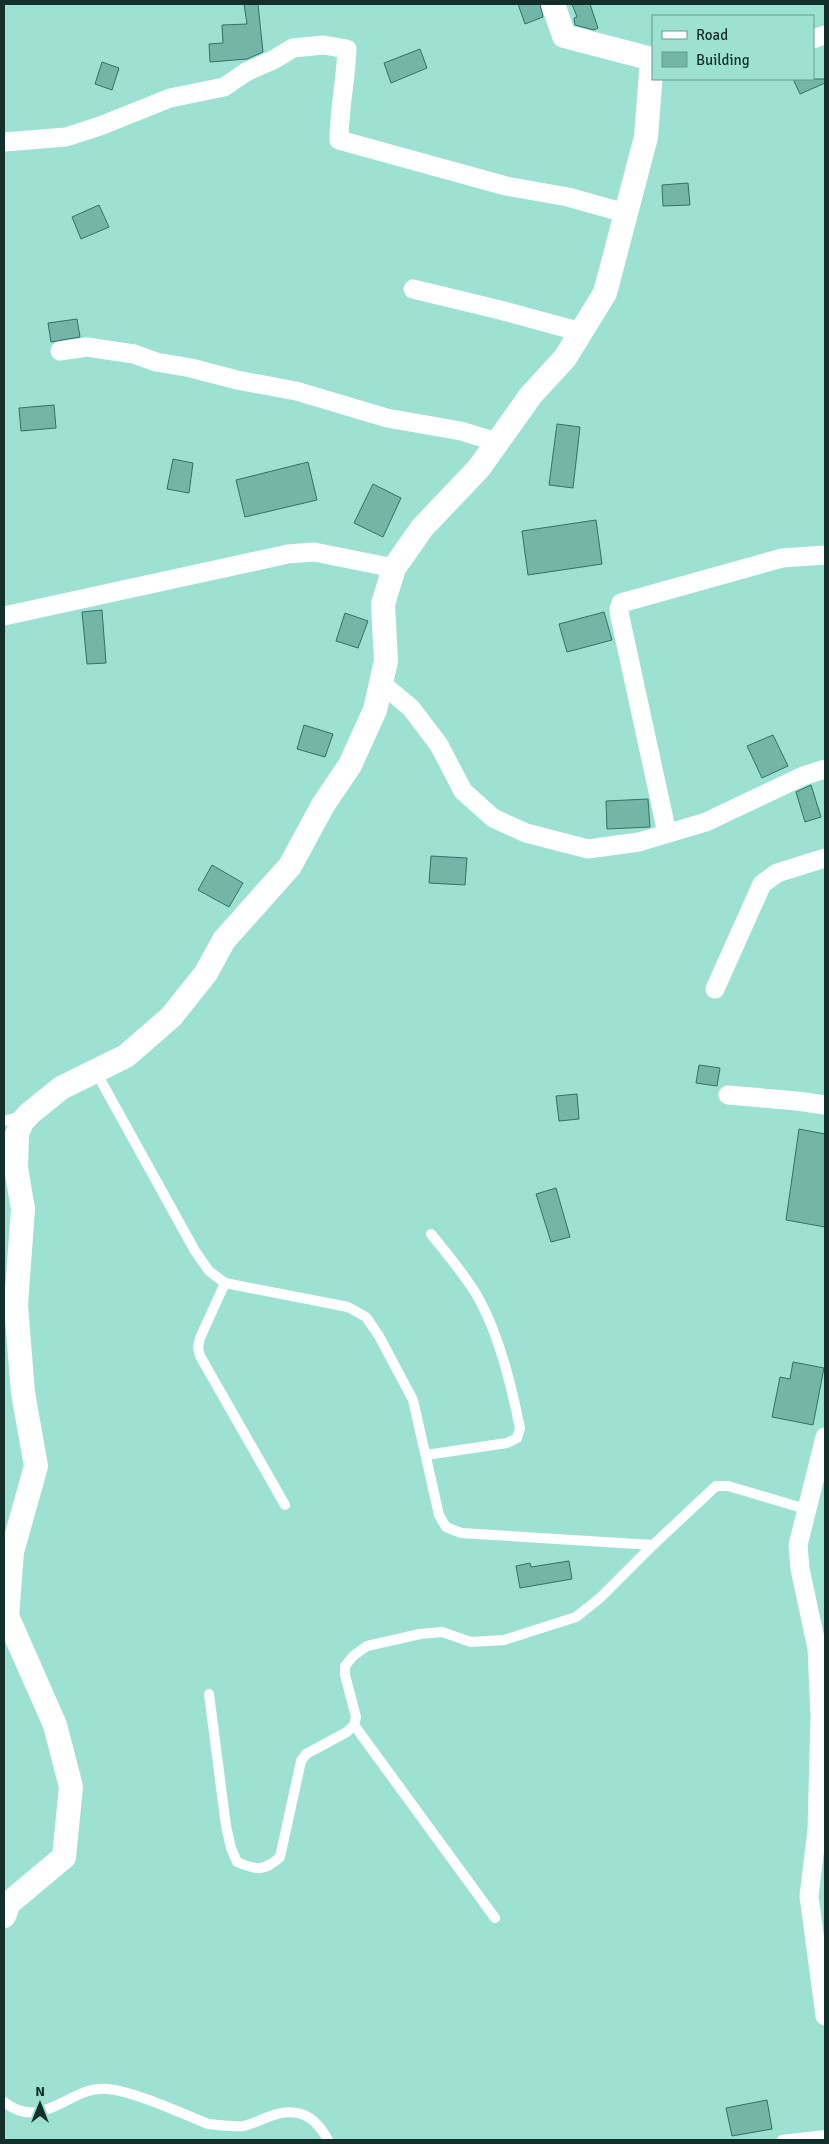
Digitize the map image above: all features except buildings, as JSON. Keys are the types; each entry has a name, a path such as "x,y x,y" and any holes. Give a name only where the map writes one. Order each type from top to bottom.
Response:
{"street":[{"path":"4,1916 9,1903 64,1857 71,1787 55,1725 7,1616 7,1574 36,1466 23,1393 16,1305 23,1209 10,1172 17,1134 22,1122 29,1114 62,1088 126,1056 172,1016 206,973 224,940 290,866 323,805 350,765 375,710 386,661 383,604 394,568 422,528 479,468 531,395 565,358 605,293 646,137 652,59 564,36 553,4"},
{"path":"4,142 66,137 100,126 170,98 224,87 246,72 273,60 293,48 323,45 347,49 346,74 340,110 339,140 506,186 568,197 625,213"},
{"path":"413,289 581,332"},
{"path":"60,350 87,347 134,354 156,362 296,391 387,418 461,431 497,442"},
{"path":"4,616 288,554 314,552 394,568"},
{"path":"667,833 620,617 619,609 621,603 782,558 825,555"},
{"path":"381,683 411,708 439,745 463,791 493,818 526,834 588,848 639,842 706,822 803,776 825,768"},
{"path":"716,989 762,884 777,873 825,858"},
{"path":"728,1095 797,1101 825,1106"},
{"path":"825,1437 798,1545 800,1569 817,1648 820,1716 817,1830 809,1896 822,1973 825,2016"}],"lane":[{"path":"96,1072 195,1251 209,1271 225,1283 348,1307 366,1317 379,1336 413,1400 439,1515 446,1527 461,1534 652,1545"},
{"path":"4,1121 29,1114"},
{"path":"426,1454 508,1443 517,1438 520,1428 496,1339 479,1299 458,1268 431,1234"},
{"path":"225,1283 200,1338 198,1347 200,1356 286,1505"},
{"path":"209,1694 226,1826 231,1848 237,1862 254,1869 270,1867 280,1858 301,1761 306,1754 347,1732 354,1725 356,1717 345,1675 345,1666 353,1656 367,1646 420,1634 442,1632 471,1642 504,1640 576,1617 600,1598 652,1545 716,1486 728,1486 806,1509"},
{"path":"354,1725 495,1918"},
{"path":"4,2102 12,2109 31,2113 57,2107 91,2090 107,2089 128,2094 208,2124 221,2126 244,2126 278,2113 294,2112 310,2117 322,2129 328,2140"},
{"path":"782,2140 825,2135"}]}
